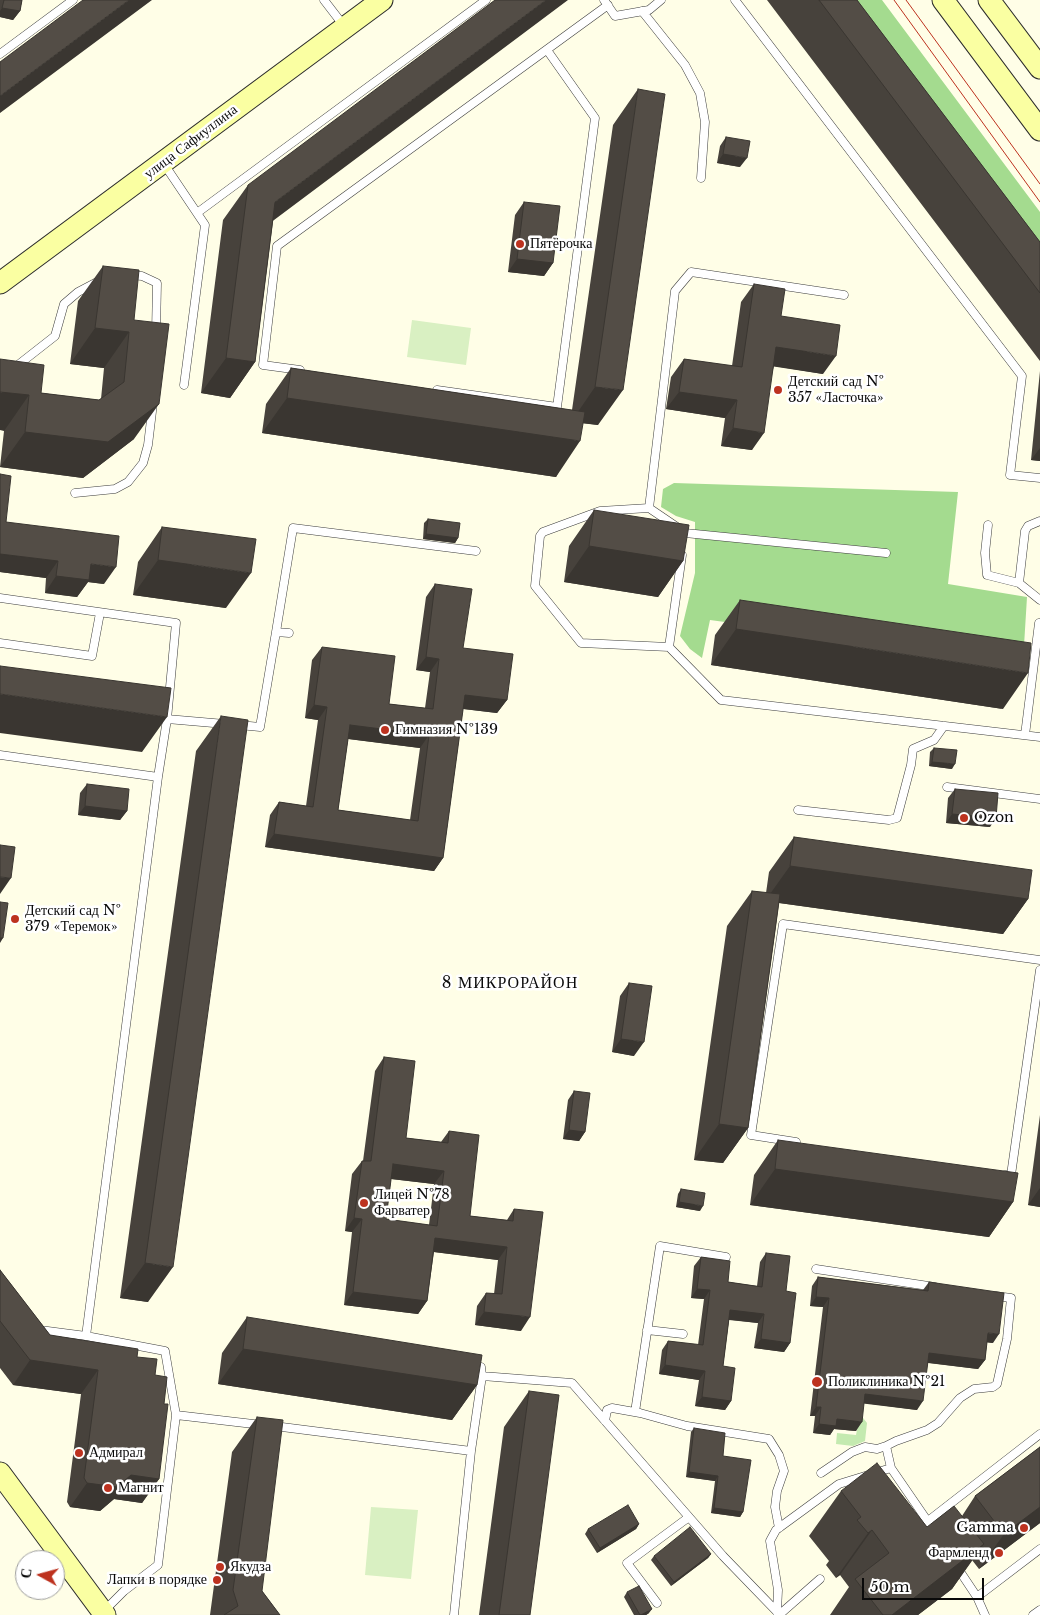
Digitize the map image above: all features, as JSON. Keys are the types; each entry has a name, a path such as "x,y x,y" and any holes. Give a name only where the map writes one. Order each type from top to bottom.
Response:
{"street":[{"name":"улица Сафиуллина","path":"0,283 382,0"},
{"path":"943,0 1040,130"},
{"path":"993,1 1040,68"},
{"path":"0,1473 104,1614"}],"lane":[{"path":"0,54 72,0"},
{"path":"324,0 345,27"},
{"path":"197,213 486,0"},
{"path":"311,372 263,364 277,246 547,50 606,2 616,16 649,10 661,0"},
{"path":"735,0 1022,376 1010,475 1040,478"},
{"path":"642,11 685,65 700,93 705,122 701,178"},
{"path":"426,388 557,407 595,118 547,50"},
{"path":"163,162 205,225 184,386"},
{"path":"649,508 675,291 691,272 844,295"},
{"path":"124,274 142,276 157,283 156,339"},
{"path":"0,375 18,365 55,336 64,304 78,292 108,277"},
{"path":"75,493 115,490 128,482 143,463 148,445 153,395"},
{"path":"886,554 685,533 649,508 600,511 543,532 540,536 535,586 581,643 669,647 721,700 1040,737"},
{"path":"1019,583 1025,531 1028,526 1040,521"},
{"path":"988,524 985,553 987,575 1019,583 1040,600"},
{"path":"167,719 260,727 293,528 476,550"},
{"path":"669,647 685,533"},
{"path":"0,598 176,623 167,719 86,1336"},
{"path":"0,643 92,656 100,613"},
{"path":"1024,735 1039,623"},
{"path":"276,632 289,633"},
{"path":"798,810 890,820 897,818 911,766 913,749 934,740 944,726"},
{"path":"0,755 158,777"},
{"path":"947,787 1040,799"},
{"path":"800,1143 751,1136 784,924 1040,960"},
{"path":"1001,1174 1011,1176 1040,970"},
{"path":"635,1412 660,1246 726,1257"},
{"path":"816,1269 942,1288"},
{"path":"821,1473 852,1452 865,1447 878,1449 927,1430 938,1423 960,1398 974,1390 992,1387 997,1384 1007,1339 1011,1298 991,1296"},
{"path":"35,1322 40,1330 86,1336 165,1351 176,1415 158,1565 124,1591 104,1614"},
{"path":"647,1330 683,1334"},
{"path":"454,1615 471,1451 482,1376 481,1367"},
{"path":"482,1376 572,1383 723,1556 779,1614"},
{"path":"606,1421 607,1410 612,1408 688,1426 769,1439 779,1455 784,1471 776,1491 775,1507 779,1528"},
{"path":"176,1415 471,1451"},
{"path":"280,1437 282,1427"},
{"path":"928,1521 1040,1434"},
{"path":"886,1446 891,1468 938,1536"},
{"path":"779,1614 778,1590 770,1541 779,1528 839,1484 891,1468"},
{"path":"657,1603 627,1564 689,1517"},
{"path":"977,1597 1040,1549"},
{"path":"952,1559 977,1597 985,1615"},
{"path":"779,1614 820,1579"},
{"path":"1033,1615 1040,1610"}],"green space":[{"path":"829,0 882,0 1040,212 1040,282"},
{"path":"412,320 471,328 466,365 407,357"},
{"path":"674,483 958,492 948,584 1027,597 1023,662 710,620 702,658 690,649 680,636 695,573 695,522 676,516 661,507 663,489"},
{"path":"860,1414 867,1423 865,1441 853,1446 836,1444 837,1433 856,1435"},
{"path":"371,1507 418,1510 411,1579 365,1575"}],"building":[{"path":"4,0 22,0 20,11 2,8"},
{"path":"83,0 129,0 0,96 0,62"},
{"path":"495,0 546,0 275,202 255,362 226,358 248,185"},
{"path":"819,0 857,0 1040,242 1040,293"},
{"path":"638,89 665,94 623,390 595,387"},
{"path":"726,137 750,141 747,158 723,154"},
{"path":"524,202 560,206 553,263 517,259"},
{"path":"103,266 139,270 134,320 169,324 159,404 108,442 25,432 29,395 0,392 0,359 44,365 41,393 99,400 124,382 129,332 95,328"},
{"path":"754,284 785,289 781,316 840,325 836,356 776,347 764,433 733,428 737,400 679,392 684,359 742,367"},
{"path":"291,368 585,412 580,441 287,398"},
{"path":"0,474 11,476 6,522 119,536 116,567 91,564 89,580 56,576 58,561 0,554"},
{"path":"594,510 689,525 683,561 589,546"},
{"path":"428,519 460,523 458,538 426,534"},
{"path":"162,527 256,539 251,573 158,560"},
{"name":"Гимназия №139","path":"435,584 472,589 463,648 513,654 507,700 465,695 443,858 274,834 279,802 313,807 327,707 314,705 322,647 395,656 389,704 433,709 439,659 426,657","holes":["350,725 429,735 418,821 338,810"]},
{"path":"740,600 1031,643 1028,673 736,629"},
{"path":"0,666 171,688 167,717 0,694"},
{"path":"221,716 248,720 173,1267 145,1263"},
{"path":"934,748 957,750 955,764 932,762"},
{"path":"87,784 129,789 127,811 85,806"},
{"path":"955,789 998,793 996,818 952,814"},
{"path":"794,837 1032,870 1028,899 790,866"},
{"path":"0,845 15,847 11,878 0,877"},
{"path":"752,891 780,894 748,1128 719,1124"},
{"path":"0,902 8,903 3,938 0,938"},
{"path":"629,983 652,986 644,1042 621,1039"},
{"name":"Лицей №78 Фарватер","path":"384,1057 415,1061 406,1138 448,1143 449,1131 479,1135 470,1216 513,1221 514,1209 543,1212 530,1317 484,1312 486,1293 502,1294 507,1247 435,1238 427,1301 353,1292 362,1219 354,1218 362,1161 371,1161","holes":["393,1164 444,1171 437,1226 386,1219"]},
{"path":"574,1091 590,1093 585,1132 569,1130"},
{"path":"778,1140 1018,1173 1013,1202 775,1169"},
{"path":"681,1189 705,1193 703,1206 679,1202"},
{"path":"766,1253 790,1256 786,1291 796,1293 790,1343 761,1339 764,1314 730,1310 723,1366 735,1368 731,1401 702,1397 705,1371 665,1365 668,1341 703,1345 710,1290 697,1289 701,1257 730,1261 728,1282 762,1287"},
{"path":"0,1270 50,1335 138,1349 137,1357 157,1359 155,1375 167,1377 164,1404 168,1404 159,1479 131,1475 117,1487 87,1483 84,1478 98,1370 30,1360 0,1321"},
{"path":"818,1277 928,1291 929,1282 1004,1293 999,1334 988,1333 985,1360 929,1353 923,1401 865,1394 862,1422 837,1419 836,1426 819,1424 821,1407 816,1407 829,1298 816,1297"},
{"path":"247,1317 482,1355 477,1385 243,1349"},
{"path":"529,1391 559,1395 530,1615 499,1615"},
{"path":"257,1417 283,1420 262,1591 280,1615 224,1615 238,1606 233,1590"},
{"path":"694,1428 725,1433 723,1456 751,1460 743,1512 714,1508 718,1476 689,1472"},
{"path":"1040,1447 1040,1507 1004,1534 975,1496"},
{"path":"877,1463 927,1527 954,1506 984,1544 892,1615 883,1615 855,1579 889,1553 872,1530 868,1533 857,1520 861,1517 841,1491"},
{"path":"628,1505 639,1524 600,1548 588,1529"},
{"path":"690,1527 711,1554 674,1582 654,1556"},
{"path":"639,1586 652,1609 641,1615 627,1592"}],"tram line":[{"path":"894,0 1040,202"},
{"path":"906,0 1040,184"}],"place":[{"name":"Пятёрочка","path":"520,244"},
{"name":"Детский сад № 357 «Ласточка»","path":"778,390"},
{"name":"Гимназия №139","path":"385,730"},
{"name":"Ozon","path":"964,818"},
{"name":"Детский сад № 379 «Теремок»","path":"15,919"},
{"name":"Лицей №78 Фарватер","path":"364,1203"},
{"name":"Поликлиника №21","path":"817,1382"},
{"name":"Адмирал","path":"79,1453"},
{"name":"Магнит","path":"108,1488"},
{"name":"Gamma","path":"1024,1528"},
{"name":"Фармленд","path":"999,1553"},
{"name":"Якудза","path":"220,1567"},
{"name":"Лапки в порядке","path":"217,1580"}],"district":[{"name":"8 МИКРОРАЙОН","path":"510,983"}]}
